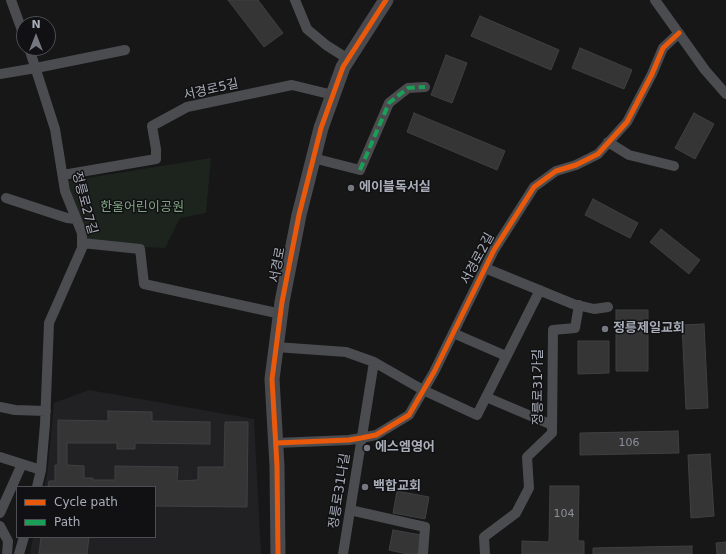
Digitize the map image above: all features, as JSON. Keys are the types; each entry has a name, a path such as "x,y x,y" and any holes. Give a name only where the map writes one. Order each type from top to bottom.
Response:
{"street":[{"path":"11,0 17,16"},
{"path":"295,0 307,29 326,45 348,59"},
{"name":"서경로","path":"278,554 276,443 272,379 281,314 299,215 321,128 342,66 386,0"},
{"path":"655,0 705,70 726,94"},
{"name":"서경로2길","path":"276,443 349,440 362,438 376,435 409,415 453,333 494,250 534,186 556,171 576,165 598,154 627,122 652,74 663,48 679,33"},
{"path":"0,74 125,50"},
{"name":"정릉로27길","path":"32,56 55,129 65,191 82,233 82,248 49,323 46,411 41,470 37,486"},
{"name":"서경로5길","path":"63,175 156,159 152,126 187,107 292,85 332,95"},
{"path":"313,158 360,170 389,103 408,88 425,87"},
{"path":"608,142 629,155 674,166"},
{"path":"6,198 67,218 76,219"},
{"path":"82,243 140,249 144,284 281,314"},
{"path":"485,268 578,306 594,309 608,307"},
{"path":"276,347 346,352 374,362 423,390 477,415 540,290"},
{"name":"정릉로31가길","path":"486,554 484,537 516,512 529,488 527,457 552,433 552,330 575,328 578,306"},
{"path":"453,333 506,356"},
{"name":"정릉로31나길","path":"343,554 374,362"},
{"path":"486,397 552,425"},
{"path":"0,407 15,410 46,411"},
{"path":"0,457 41,470"},
{"path":"0,513 22,464"},
{"path":"350,510 425,527 423,554"},
{"path":"0,526 8,541 7,554"},
{"path":"19,554 24,538"}],"shaded area":[{"path":"89,390 254,419 261,554 30,554 33,538 156,538 156,486 44,486 47,475 54,403"}],"green space":[{"name":"한울어린이공원","path":"211,158 206,213 180,218 165,248 145,247 86,239 85,230 70,190 69,181"}],"building":[{"path":"228,0 258,0 283,33 264,47"},
{"path":"480,16 559,50 551,70 471,36"},
{"path":"580,48 632,70 624,89 572,68"},
{"path":"446,55 467,63 452,103 431,95"},
{"path":"414,113 505,151 497,170 407,132"},
{"path":"694,113 714,124 695,159 675,148"},
{"path":"593,199 638,223 630,238 585,215"},
{"path":"661,229 700,260 689,274 650,242"},
{"path":"616,310 648,310 648,371 616,371"},
{"path":"704,324 708,408 686,409 682,325"},
{"path":"578,341 609,341 609,373 578,374"},
{"path":"108,411 152,412 152,421 210,422 210,444 135,443 135,449 117,449 117,443 67,443 67,465 84,466 84,478 93,478 93,480 115,480 115,466 178,467 177,481 198,480 198,467 224,467 225,422 248,422 247,507 156,506 156,486 48,486 49,481 55,481 55,465 58,465 58,420 108,421"},
{"path":"678,431 679,453 580,455 580,433"},
{"path":"710,454 714,516 691,518 688,455"},
{"path":"550,486 579,486 578,541 584,541 584,554 522,554 522,541 549,542"},
{"path":"397,491 429,497 425,519 393,513"},
{"path":"393,530 421,535 418,554 407,554 389,550"},
{"path":"41,538 89,538 87,554 39,554"},
{"path":"726,542 726,554 717,554 716,543"},
{"path":"692,546 692,554 593,554 593,548"}],"marked path":[{"path":"360,170 389,103 408,88 425,87"}],"cycle path":[{"path":"278,554 277,466 272,379 282,302 299,215 321,128 343,67 386,0"},
{"path":"276,443 349,440 376,435 409,415 434,372 494,250 534,187 556,171 576,165 598,154 627,122 652,74 663,48 679,33"}],"place":[{"name":"에이블독서실","path":"351,188"},
{"name":"정릉제일교회","path":"605,329"},
{"name":"에스엠영어","path":"367,448"},
{"name":"백합교회","path":"365,487"}]}
